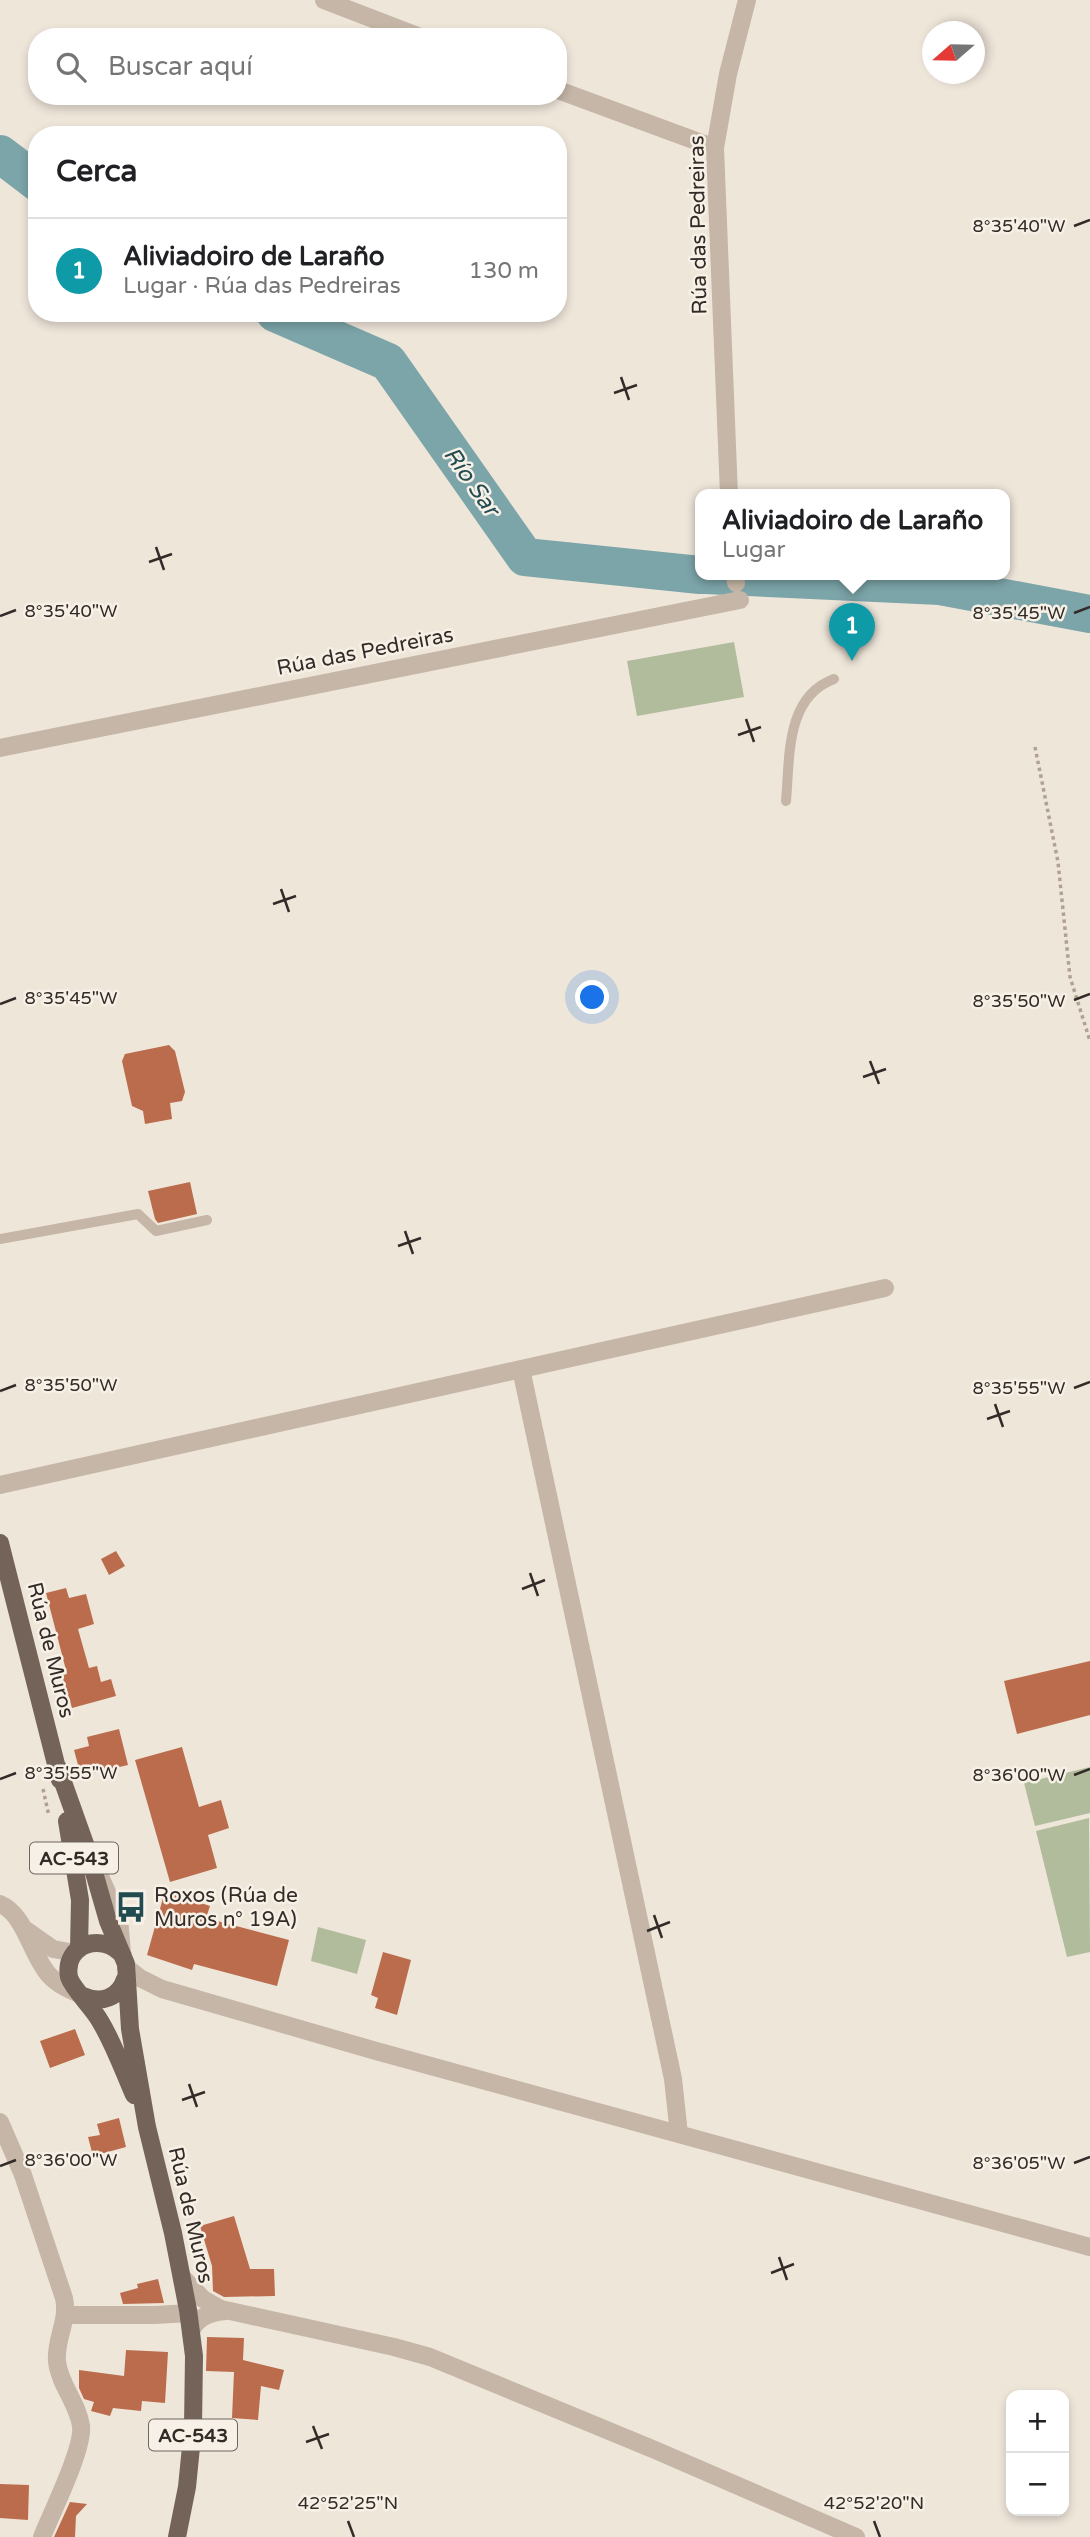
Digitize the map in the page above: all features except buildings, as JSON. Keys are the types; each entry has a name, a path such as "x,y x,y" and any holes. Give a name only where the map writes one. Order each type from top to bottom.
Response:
{"main road":[{"name":"Rúa de Muros","path":"0,1543 58,1768 123,1976 147,2127 183,2278 191,2331 195,2394 192,2452 177,2537"},
{"name":"Rúa de Muros","path":"58,1768 80,1893 77,1951"},
{"name":"Rúa de Muros","path":"123,1976 112,1946 103,1942 90,1943 77,1951 70,1962 69,1974 74,1988 83,1996 108,2034 147,2127"},
{"name":"Rúa de Muros","path":"83,1996 97,2000 123,1976"}],"street":[{"path":"324,0 397,28"},
{"name":"Rúa das Pedreiras","path":"729,489 715,148 728,74 747,0"},
{"path":"567,93 715,148"},
{"name":"Rúa das Pedreiras","path":"0,748 737,586"},
{"path":"0,1485 886,1288"},
{"path":"521,1369 673,2080 679,2134"},
{"name":"Rúa de Muros","path":"0,1905 10,1910 23,1927 53,1949 77,1951"},
{"name":"Rúa de Muros","path":"23,1927 29,1944 47,1973 61,1985 83,1996"},
{"path":"123,1976 140,1978 162,1989"},
{"path":"123,1976 376,2051 1090,2247"},
{"path":"0,2122 23,2175 62,2290 66,2315 56,2359 82,2428 80,2440 42,2537"},
{"path":"183,2278 203,2299 226,2311 430,2357 856,2537"},
{"path":"191,2331 203,2317 226,2311"},
{"name":"Rúa de Muros","path":"66,2315 189,2313"}],"lane":[{"path":"786,801 798,712 816,688 834,679"},
{"path":"0,1238 138,1214 156,1231 207,1220"}],"path":[{"path":"1035,747 1058,862 1070,977 1090,1041"},
{"path":"41,1783 49,1817"}],"green space":[{"path":"734,642 744,697 637,716 627,661"},
{"path":"1090,1767 1090,1813 1035,1826 1024,1783"},
{"path":"1089,1818 1090,1952 1067,1957 1036,1831"},
{"path":"318,1927 366,1940 357,1974 311,1961"}],"waterway":[{"name":"Río Sar","path":"0,154 28,175"},
{"name":"Río Sar","path":"296,322 388,362 525,557 695,574"},
{"name":"Río Sar","path":"812,580 940,586 1090,614"}],"place":[{"name":"Aliviadoiro de Laraño","path":"852,661"},
{"name":"Roxos (Rúa de Muros n° 19A)","path":"131,1907"}]}
